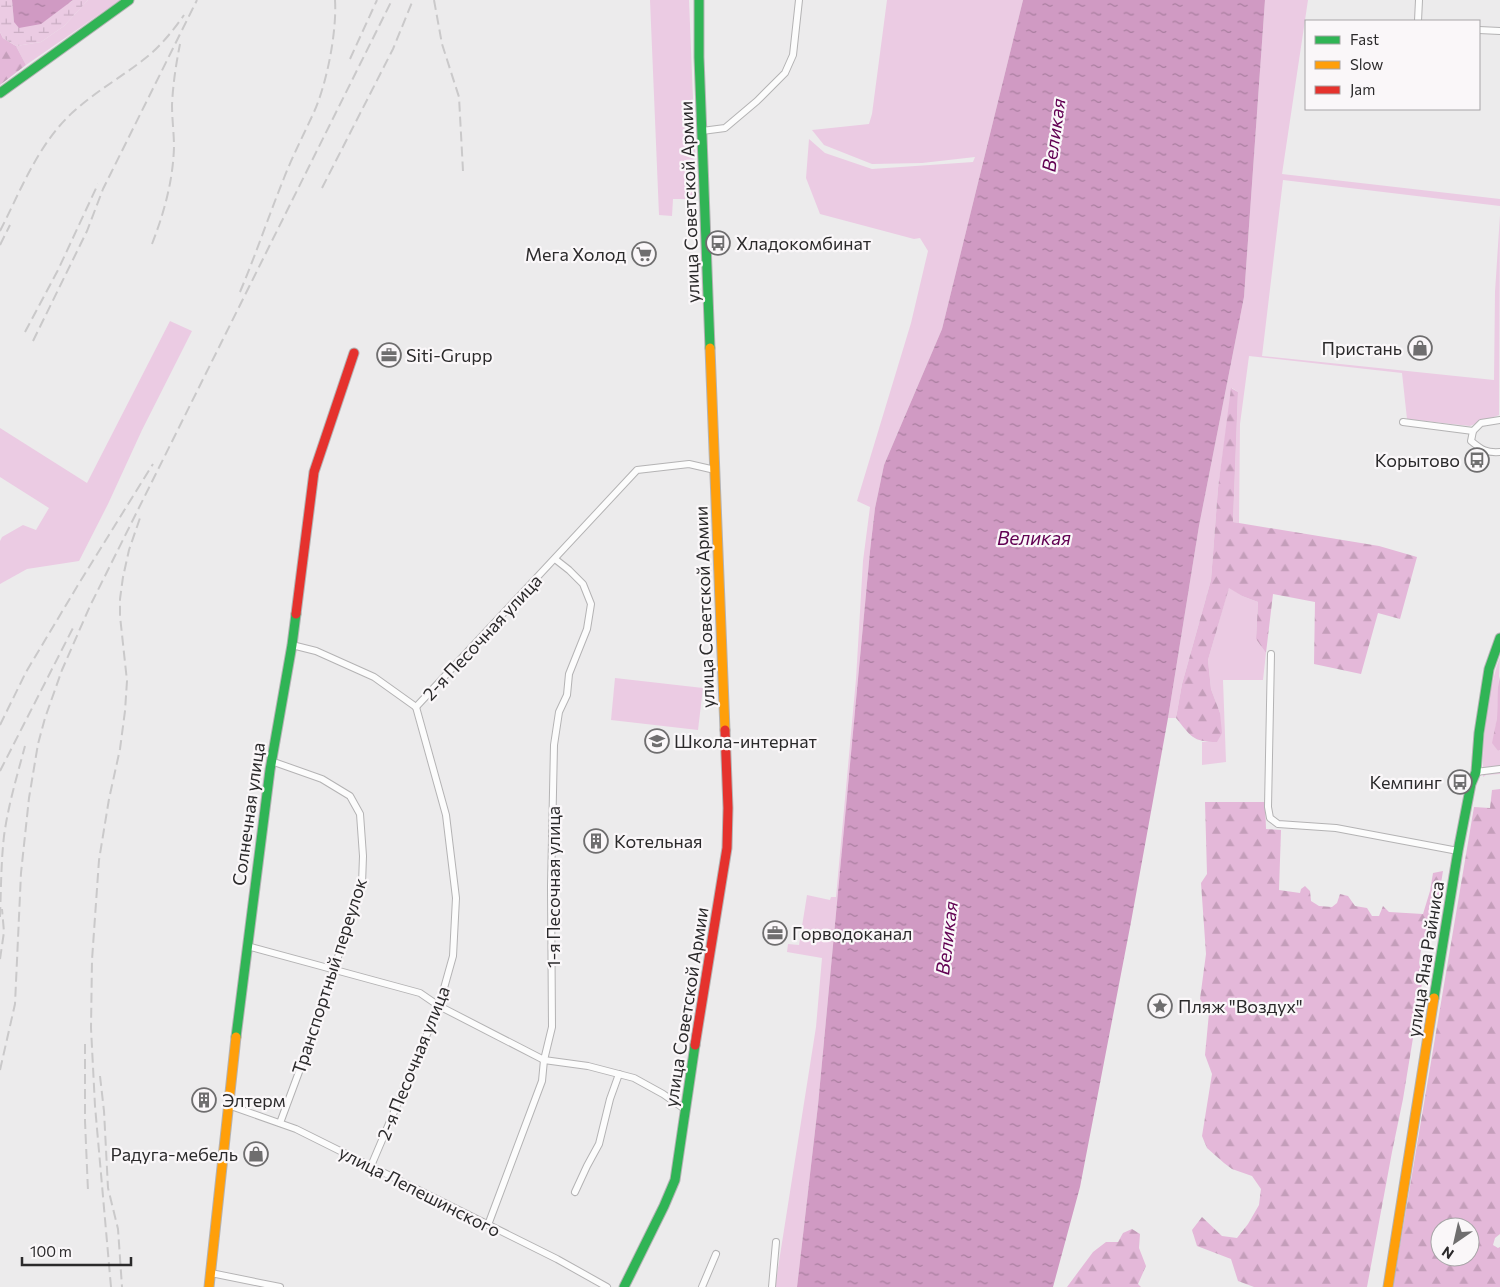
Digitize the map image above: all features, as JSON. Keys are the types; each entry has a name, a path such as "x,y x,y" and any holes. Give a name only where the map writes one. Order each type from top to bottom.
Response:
{"street":[{"path":"0,93 129,0"},
{"name":"улица Советской Армии","path":"624,1287 675,1180 727,848 728,808 702,131 699,0"},
{"path":"702,131 726,128 785,73 793,55 799,0"},
{"path":"1418,20 1419,0"},
{"path":"1480,30 1500,31"},
{"name":"Солнечная улица","path":"209,1287 247,946 271,761 292,645 314,472 354,353"},
{"path":"1403,422 1472,430 1481,423 1500,420"},
{"path":"1472,430 1472,441 1483,450 1491,453 1500,452"},
{"name":"2-я Песочная улица","path":"370,1166 439,1006 453,956 456,898 446,815 416,708 637,470 689,464 715,470"},
{"name":"1-я Песочная улица","path":"488,1225 542,1081 544,1060 552,1028 551,886 554,745 560,712 567,696 569,674 587,629 591,604 583,584 555,559"},
{"name":"улица Яна Райниса","path":"1388,1287 1458,851 1471,784 1476,772 1479,733 1489,669 1500,638"},
{"path":"292,645 316,651 374,677 416,708"},
{"path":"1271,654 1268,807 1270,818 1278,824 1336,828 1458,851"},
{"name":"Транспортный переулок","path":"271,761 322,778 350,796 360,814 363,856 362,884 306,1053 280,1123"},
{"path":"1476,772 1500,769"},
{"path":"247,946 420,993 439,1006 544,1060 588,1066 634,1078 663,1094 686,1110"},
{"path":"575,1192 599,1144 610,1099 619,1074"},
{"name":"улица Лепешинского","path":"228,1105 296,1129 563,1263 606,1287"},
{"path":"772,1287 776,1242"},
{"path":"702,1287 716,1254"},
{"path":"211,1273 280,1287"}],"green space":[{"path":"0,0 12,0 14,21 73,0 88,0 64,26 41,42 16,46 3,38 0,32"},
{"path":"88,0 120,0 26,65 16,46 41,42 64,26"},
{"path":"650,0 689,0 697,199 673,199 672,216 659,215"},
{"path":"887,0 1023,0 942,329 884,465 875,508 818,1105 797,1287 775,1287 816,1027 822,958 787,952 788,944 799,945 807,895 830,900 831,897 836,897 856,679 863,561 870,507 857,501 911,323 928,251 920,238 914,239 820,214 806,178 809,139 825,153 872,169 973,162 975,157 922,163 872,164 824,145 812,130 869,124 872,114"},
{"path":"1265,0 1308,0 1282,174 1500,199 1500,206 1283,180 1262,356 1494,380 1495,292 1500,215 1499,415 1470,426 1407,419 1402,373 1249,356 1240,424 1239,523 1233,522 1238,392 1232,388 1218,488 1211,580 1182,684 1176,718 1168,718 1199,526 1244,297"},
{"path":"0,32 3,38 16,46 26,65 0,85"},
{"path":"170,321 192,331 79,561 27,569 0,584 0,541 2,537 23,525 36,530 49,508 0,477 0,428 87,483"},
{"path":"1231,388 1238,392 1233,522 1379,546 1417,557 1400,619 1378,613 1361,674 1314,664 1315,602 1273,594 1266,653 1256,639 1258,602 1242,596 1229,588 1208,660 1211,689 1220,713 1222,733 1217,742 1209,742 1193,737 1176,718 1182,684 1211,580 1218,488"},
{"path":"1229,587 1242,596 1258,602 1256,639 1266,653 1263,680 1223,680 1226,762 1202,765 1202,742 1217,742 1220,713 1211,689 1208,660"},
{"path":"1500,657 1497,718 1493,743 1498,751 1500,750 1500,774 1483,777 1487,716 1492,684"},
{"path":"1500,676 1500,750 1498,751 1492,743 1497,718"},
{"path":"615,678 703,688 698,730 611,720"},
{"path":"1500,789 1500,1234 1495,1238 1493,1245 1498,1248 1500,1247 1500,1287 1393,1287 1474,807 1490,808 1492,790"},
{"path":"1205,802 1265,802 1266,829 1281,830 1279,890 1300,893 1301,889 1305,886 1310,891 1311,901 1319,906 1332,907 1337,903 1340,894 1348,896 1355,906 1367,908 1372,916 1379,916 1383,906 1389,912 1423,914 1433,873 1443,871 1434,927 1422,943 1419,963 1423,977 1403,1099 1367,1287 1254,1287 1238,1281 1231,1259 1197,1246 1192,1230 1202,1217 1222,1236 1237,1238 1259,1205 1261,1189 1252,1176 1232,1169 1207,1148 1202,1136 1212,1074 1205,1055 1209,1013 1200,999 1206,954 1201,883 1207,874"},
{"path":"1132,1229 1140,1234 1139,1248 1146,1266 1138,1284 1141,1287 1067,1287 1093,1252 1106,1242 1118,1242 1123,1233"}],"water":[{"path":"12,0 73,0 41,24 19,28 14,22"},
{"name":"Великая","path":"1023,0 1265,0 1244,297 1199,526 1168,718 1080,1187 1053,1287 797,1287 818,1105 875,508 884,465 942,329"}],"railway":[{"path":"33,341 87,231 103,189 197,0"},
{"path":"240,292 287,169 319,100 333,41 335,0"},
{"path":"350,59 377,0"},
{"path":"0,1070 15,1004 21,873 29,798 38,744 62,670 90,606 392,0"},
{"path":"322,188 393,49 413,0"},
{"path":"434,0 442,44 459,97 463,171"},
{"path":"0,231 31,168 50,138 61,125 90,98 149,55 165,39 184,15"},
{"path":"152,244 164,209 172,172 174,147 172,97 180,44"},
{"path":"25,332 58,270 98,184"},
{"path":"0,245 10,225"},
{"path":"0,725 26,672 153,464"},
{"path":"111,1287 95,1106 91,1028 92,960 99,860 109,799 120,749 125,711 127,681 120,599 129,550 140,518"},
{"path":"0,771 75,624"},
{"path":"0,917 4,836 10,802 25,746"},
{"path":"0,959 4,932 2,909"},
{"path":"85,1044 85,1121 88,1191"},
{"path":"100,1076 108,1188 118,1229 122,1287"}],"traffic: fast":[{"path":"0,93 129,0"},
{"path":"699,0 699,57 710,348"},
{"path":"236,1037 270,770 296,614"},
{"path":"1434,998 1458,851 1471,784 1476,772 1479,733 1489,669 1500,638"},
{"path":"624,1287 675,1180 695,1045"}],"traffic: slow":[{"path":"710,348 725,730"},
{"path":"1388,1287 1434,998"},
{"path":"209,1287 236,1037"}],"traffic: jam":[{"path":"296,614 314,472 354,353"},
{"path":"695,1045 727,848 728,808 725,730"}],"place":[{"name":"Хладокомбинат","path":"718,243"},
{"name":"Мега Холод","path":"644,254"},
{"name":"Пристань","path":"1420,348"},
{"name":"Siti-Grupp","path":"389,355"},
{"name":"Корытово","path":"1477,460"},
{"name":"Школа-интернат","path":"657,741"},
{"name":"Кемпинг","path":"1460,782"},
{"name":"Котельная","path":"596,841"},
{"name":"Горводоканал","path":"775,933"},
{"name":"Пляж \"Воздух\"","path":"1160,1006"},
{"name":"Элтерм","path":"204,1100"},
{"name":"Радуга-мебель","path":"256,1154"}]}
